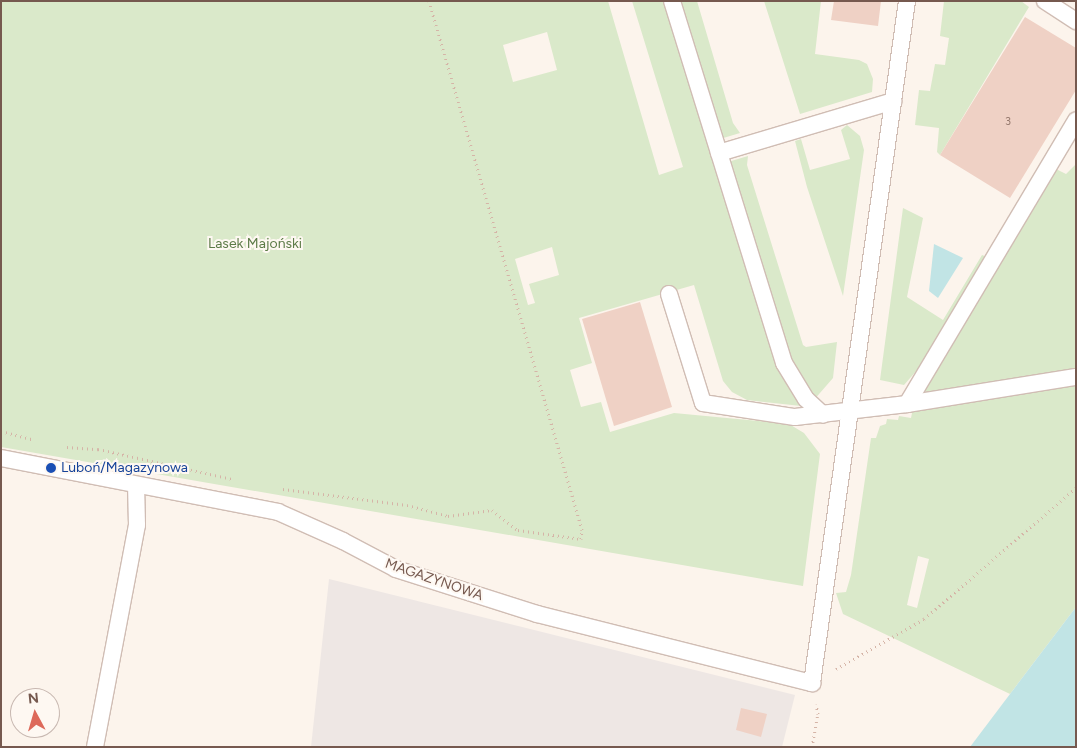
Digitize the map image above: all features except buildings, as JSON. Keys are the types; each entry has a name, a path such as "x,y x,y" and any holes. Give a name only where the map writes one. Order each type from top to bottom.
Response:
{"lane":[{"path":"672,1 784,363 806,399 823,415"},
{"path":"812,683 907,1"},
{"path":"1045,1 1076,21"},
{"path":"719,153 893,100"},
{"path":"907,404 1076,121"},
{"path":"669,294 703,403 795,417 907,404 1076,378"},
{"name":"MAGAZYNOWA","path":"1,458 278,512 343,541 396,569 536,614 812,683"},
{"path":"95,747 137,525 136,484"}],"path":[{"path":"276,488 407,505 448,516 492,510 518,530 581,539 582,530 428,1"},
{"path":"1,431 43,442"},
{"path":"61,447 98,449 236,480"},
{"path":"812,747 818,714 812,683 924,619 1076,488"}],"shaded area":[{"path":"329,579 795,695 782,747 311,747"}],"green space":[{"name":"Lasek Majoński","path":"1,1 608,1 659,175 683,167 632,1 665,1 784,374 801,406 747,400 732,392 723,381 694,285 579,318 592,363 570,370 581,407 601,402 610,432 674,413 789,424 804,433 820,454 803,586 1,447","holes":["547,32 557,70 513,82 503,45","552,247 559,275 529,284 535,303 528,305 515,259"]},
{"path":"678,1 697,1 733,123 740,133 720,139"},
{"path":"764,1 821,1 815,54 859,60 867,64 873,79 872,92 800,114"},
{"path":"944,1 1021,1 1029,7 940,155 937,152 939,128 915,125 919,90 930,91 935,64 945,65 949,38 940,36"},
{"path":"847,125 860,136 864,150 843,296 807,187 795,141 801,139 810,170 850,159 841,130"},
{"path":"748,156 747,165 803,345 806,347 837,342 833,378 813,401 788,356 728,162"},
{"path":"1076,164 1076,371 920,396 1056,169 1066,174"},
{"path":"903,208 923,218 907,297 943,320 982,255 987,257 918,369 904,385 880,380"},
{"path":"1076,383 1076,607 1010,694 843,614 836,593 846,592 851,575 871,438 876,438 880,426 886,424 887,419 898,420 899,416 911,418 913,408","holes":["918,556 929,559 917,608 907,605"]}],"water":[{"path":"934,244 963,258 938,298 929,291"},
{"path":"1076,607 1076,747 970,747 1010,694"}],"place":[{"name":"Luboń/Magazynowa","path":"51,468"}]}
